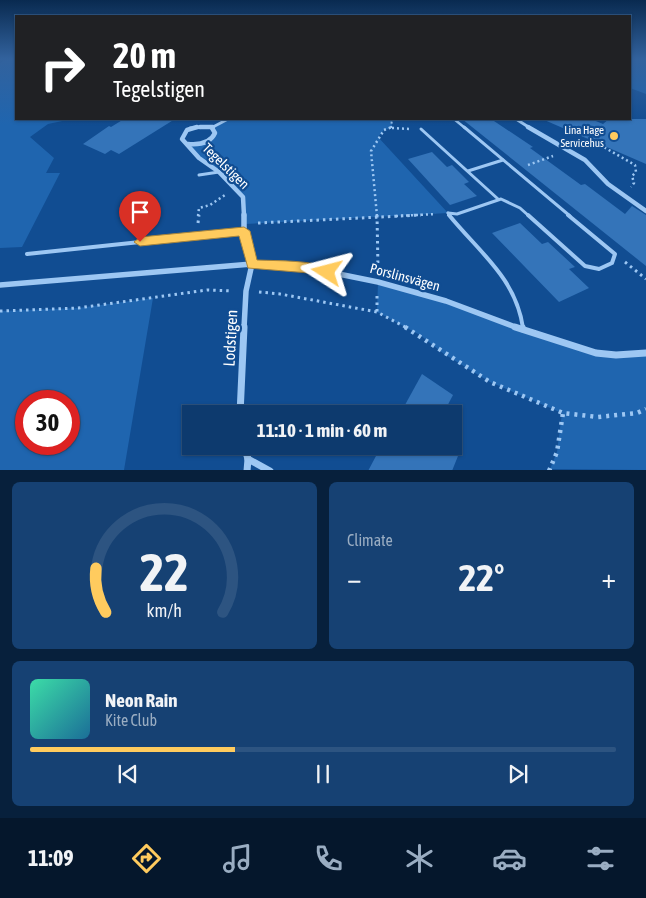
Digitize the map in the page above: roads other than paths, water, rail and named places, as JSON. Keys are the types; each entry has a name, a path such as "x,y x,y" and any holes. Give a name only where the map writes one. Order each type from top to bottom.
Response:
{"street":[{"name":"Tegelstigen","path":"226,120 212,128 200,126 186,130 182,139 199,158 219,172 244,197 244,231 252,264"},
{"path":"518,120 585,160 608,184 646,212"},
{"name":"Tegelstigen","path":"187,144 198,145 211,140 215,132 212,128"},
{"name":"Porslinsvägen","path":"0,285 252,264 309,268 378,282 446,301 523,330 596,353 616,355 646,353"},
{"name":"Lodstigen","path":"240,405 246,291 252,264"},
{"path":"247,455 247,470"},
{"path":"248,459 270,470"}],"lane":[{"path":"421,128 498,199 520,208 585,266 599,269 610,265 615,259 615,254 516,169 455,120"},
{"path":"468,171 503,160"},
{"path":"200,175 219,172"},
{"path":"498,199 457,214 448,213 508,281 523,317 523,330"},
{"path":"27,254 244,231"}],"place":[{"name":"Lina Hage Servicehus","path":"614,136"}]}
